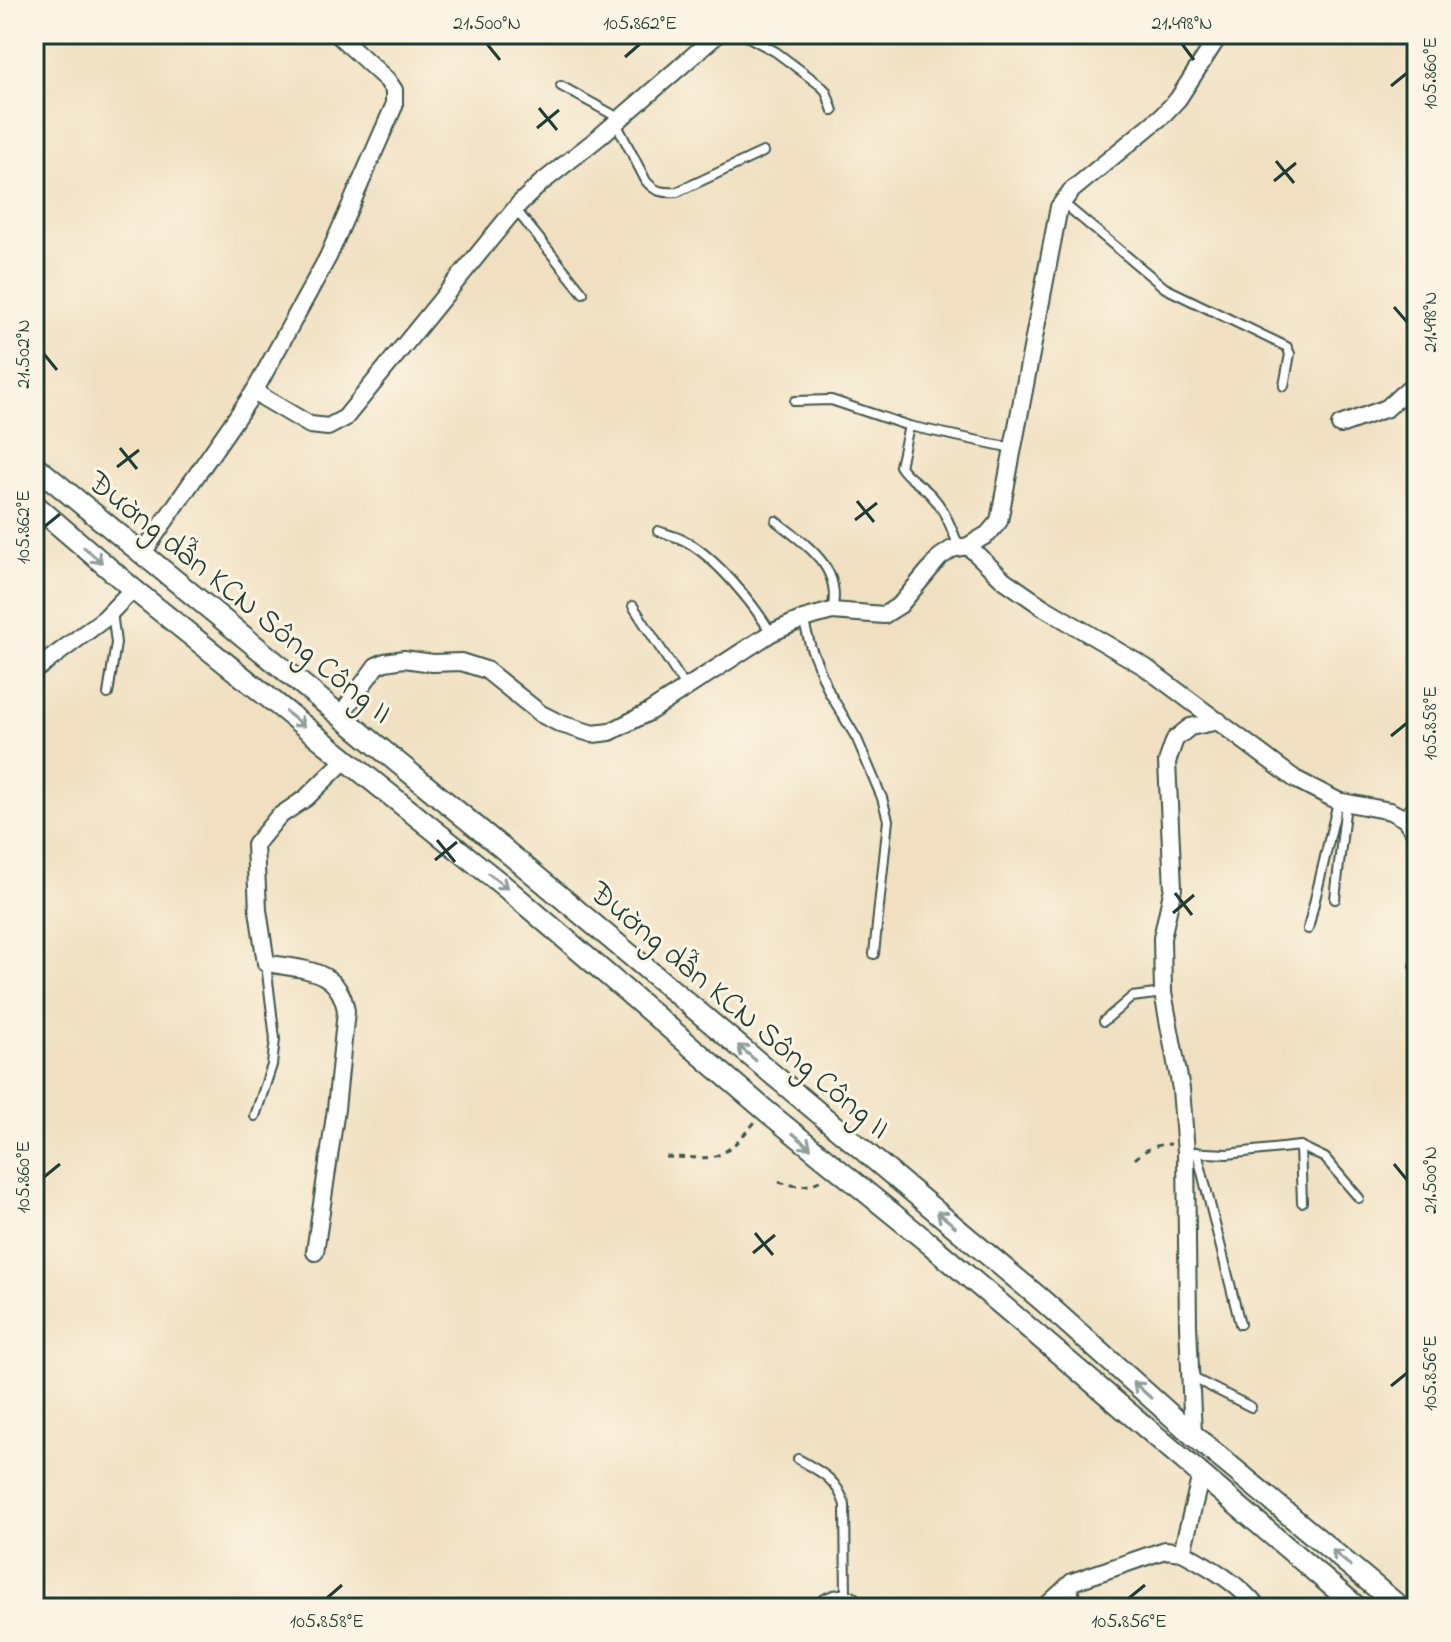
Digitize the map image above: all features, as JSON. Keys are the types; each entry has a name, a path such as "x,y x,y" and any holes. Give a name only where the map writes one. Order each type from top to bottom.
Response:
{"street":[{"path":"142,554 254,392 328,257 394,106 394,90 387,80 337,34"},
{"path":"254,392 310,425 328,427 345,418 515,209 540,184 718,34"},
{"path":"340,716 376,666 404,659 474,665 509,687 541,714 561,724 593,734 610,732 649,712 771,633 832,611 884,615 900,605 940,557 988,534 999,521 1062,201 1162,116 1178,99 1220,34"},
{"path":"1340,425 1387,408 1417,384"},
{"name":"Đường dẫn KCN Sông Công II","path":"34,465 518,861 1042,1300 1193,1435 1401,1608"},
{"name":"Đường dẫn KCN Sông Công II","path":"38,517 133,589 505,887 837,1171 930,1244 1358,1608"},
{"path":"964,547 1017,589 1145,667 1295,779 1342,802 1411,813 1417,835"},
{"path":"34,671 112,611 133,589"},
{"path":"1193,1435 1190,1149 1163,993 1162,938 1173,888 1167,762 1175,739 1190,727 1219,721"},
{"path":"315,1252 336,1109 346,1011 344,999 335,983 328,978 266,963 258,910 255,845 278,817 306,798 345,760"},
{"path":"1022,1324 1042,1300"},
{"path":"1182,1552 1201,1475"},
{"path":"1044,1608 1072,1582 1165,1550 1182,1552 1208,1566 1236,1585 1258,1608"},
{"path":"818,1608 831,1599 852,1602"}],"lane":[{"path":"743,34 776,52 820,85 826,91 833,111"},
{"path":"561,86 618,121 646,181 653,189 665,193 677,192 763,152"},
{"path":"1062,201 1165,288 1287,347 1290,354 1284,386"},
{"path":"515,209 583,293"},
{"path":"795,401 831,400 909,426 1012,448"},
{"path":"909,426 900,466 947,515 964,547"},
{"path":"776,521 820,556 835,589 832,611"},
{"path":"658,531 685,540 728,576 759,612 771,633"},
{"path":"633,606 686,688"},
{"path":"108,694 116,643 112,611"},
{"path":"803,619 829,692 857,739 888,820 874,954"},
{"path":"1335,899 1342,802"},
{"path":"1308,929 1342,802"},
{"path":"255,1116 272,1065 275,1039 266,963"},
{"path":"1104,1021 1132,997 1163,993"},
{"path":"1300,1146 1302,1202"},
{"path":"1240,1324 1190,1149 1227,1154 1300,1146 1325,1158 1359,1198"},
{"path":"1191,1376 1251,1407"},
{"path":"798,1459 832,1478 841,1491 845,1505 852,1602"},
{"path":"1072,1582 1077,1608"}],"path":[{"path":"666,1157 716,1157 740,1139 765,1110"},
{"path":"1135,1159 1145,1150 1160,1144 1190,1149"},
{"path":"779,1182 806,1187 837,1171"}]}
